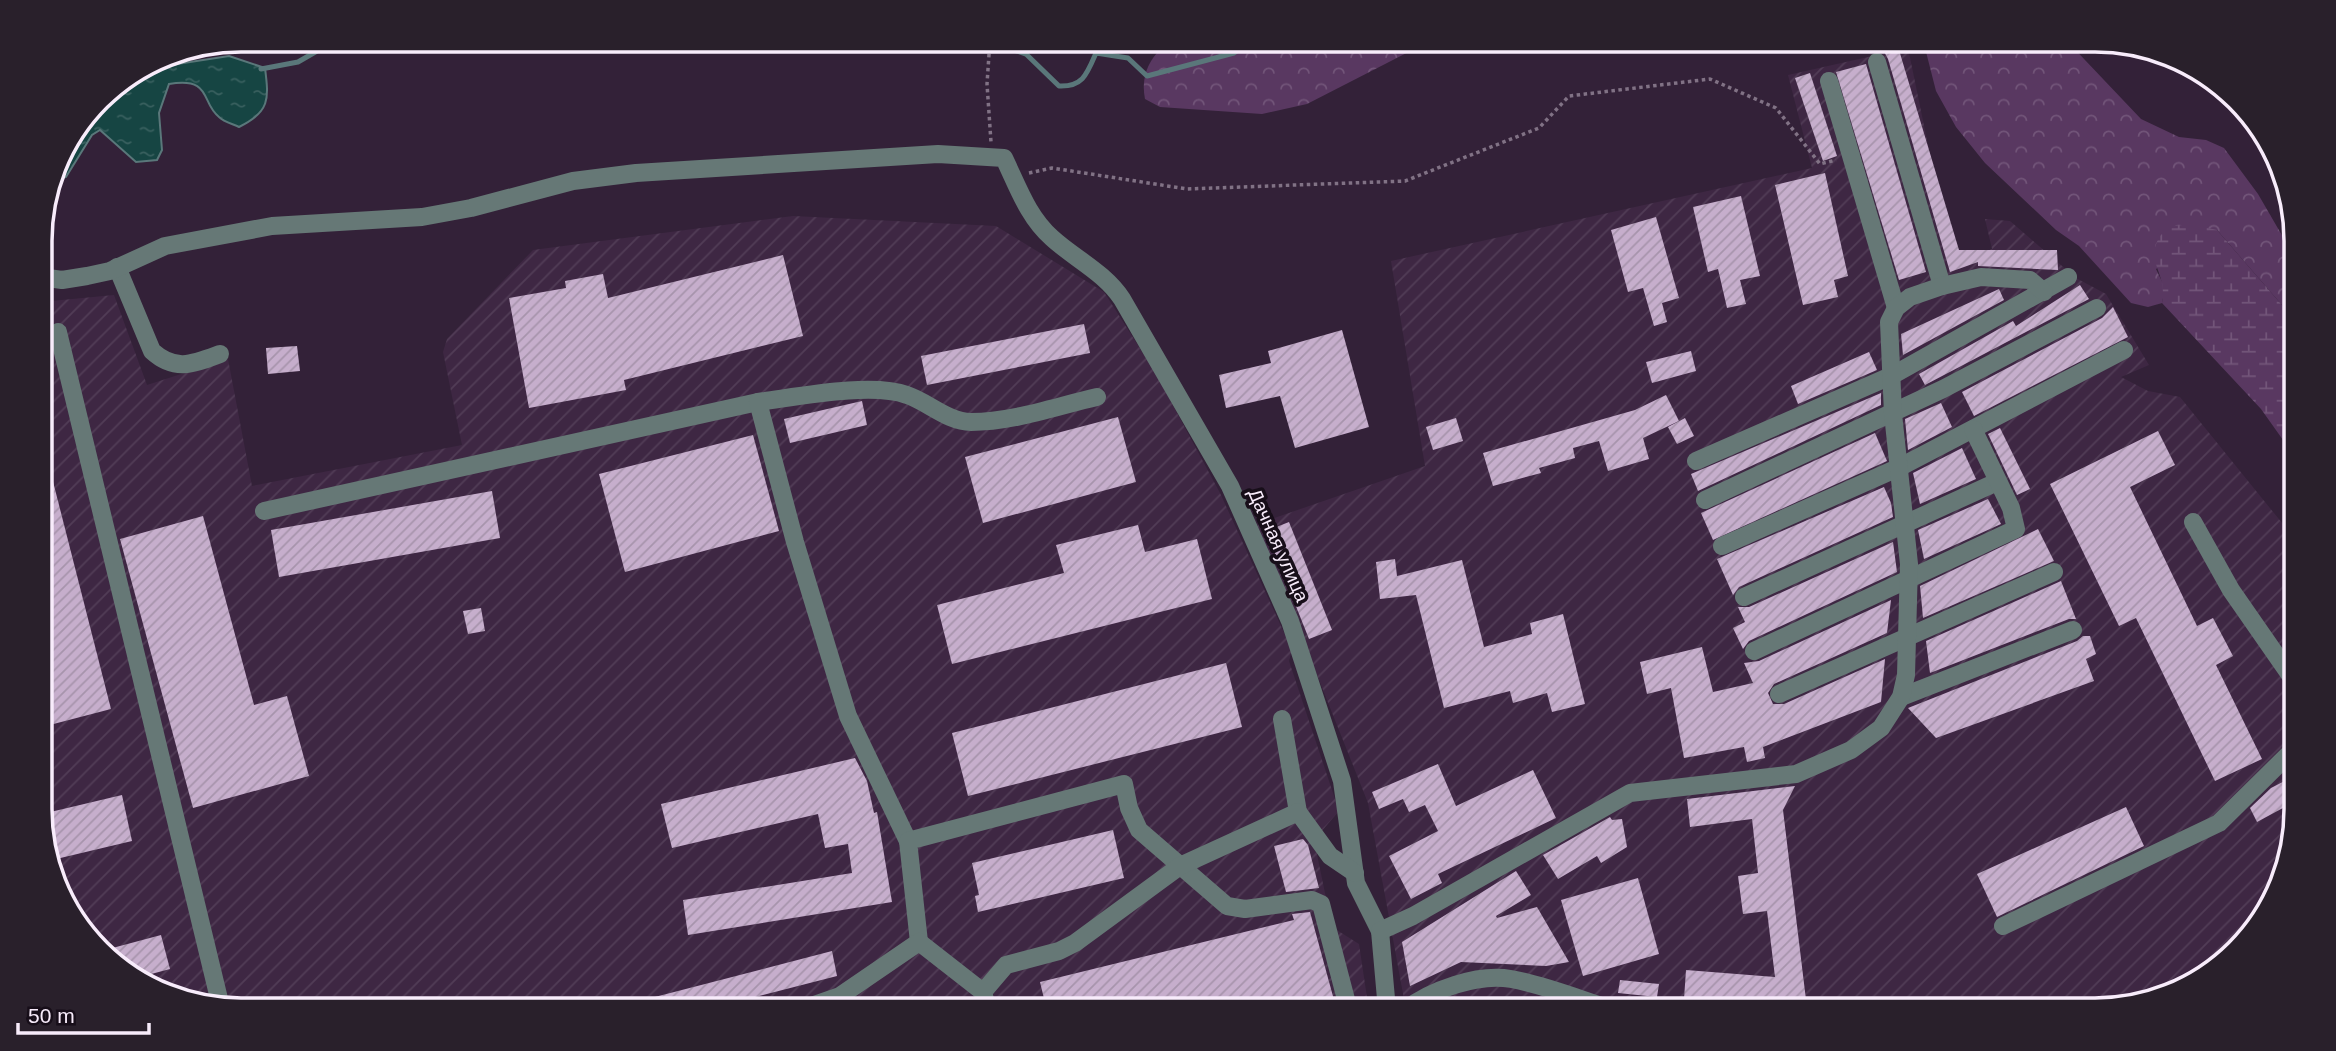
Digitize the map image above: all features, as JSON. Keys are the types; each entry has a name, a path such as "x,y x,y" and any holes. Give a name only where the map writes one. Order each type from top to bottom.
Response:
{"street":[{"path":"1877,62 1942,286"},
{"path":"1829,81 1896,308"},
{"path":"53,279 62,280 117,267 165,246 272,226 432,216 573,181 636,173 938,154 1004,158"},
{"name":"Дачная улица","path":"1004,158 1030,212 1042,228 1118,292 1230,486 1290,621 1342,781 1356,883 1380,931 1386,998"},
{"path":"117,267 152,351 160,359 172,366 188,366 220,354"},
{"path":"1380,931 1413,916 1630,793 1796,774 1851,750 1881,728 1901,697 1906,675 1908,635 1906,523 1893,414 1894,375 1888,349 1889,322 1896,308 1910,297 1981,277 2030,280 2044,292"},
{"path":"1696,461 1894,375 2068,277"},
{"path":"1705,500 1893,414 2005,359 2097,308"},
{"path":"58,332 219,997"},
{"path":"1721,546 1900,467 2124,350"},
{"path":"264,511 758,402 858,390 906,394 942,413 969,422 1016,415 1097,397"},
{"path":"758,402 795,542 848,716 908,841 919,942 983,992 985,998"},
{"path":"1754,651 2016,529 2011,508 1973,429"},
{"path":"1744,597 1997,482"},
{"path":"2193,522 2231,590 2284,666"},
{"path":"1779,694 2054,572"},
{"path":"1901,697 2073,630"},
{"path":"1282,719 1298,812 1330,856 1355,873"},
{"path":"2003,926 2219,823 2284,759"},
{"path":"908,841 1124,784 1129,808 1139,830 1227,906 1245,909 1311,901 1321,904 1346,998"},
{"path":"983,992 1006,965 1059,951 1075,943 1180,866 1298,812"},
{"path":"834,998 919,942"},
{"path":"1422,998 1459,984 1509,978 1575,998"}],"path":[{"path":"991,52 987,84 990,140 1004,158"},
{"path":"1013,177 1052,168 1187,190 1405,181 1539,128 1569,96 1710,79 1776,108 1820,164 1851,156"}],"shaded area":[{"path":"1890,52 1909,52 1953,266 1992,249 1985,219 2010,221 2076,278 2106,294 2149,365 2121,377 2148,391 2180,397 2284,525 2284,809 2280,846 2269,882 2244,924 2228,943 2209,959 2167,984 2119,997 1404,998 1368,803 1257,524 1425,466 1391,261 1812,168 1788,75"},
{"path":"793,216 996,226 1104,292 1155,372 1220,493 1292,650 1289,661 1339,811 1314,840 1332,927 1359,944 1367,998 229,998 205,995 169,984 147,973 108,943 78,904 67,882 54,834 53,301 114,295 147,385 228,359 252,486 462,445 443,352 447,339 533,250"}],"green space":[{"path":"1158,52 1408,52 1307,104 1262,114 1160,107 1145,99 1144,81"},
{"path":"1926,52 2077,52 2141,119 2179,137 2206,140 2224,148 2258,194 2284,238 2284,307 2217,230 2156,269 2165,288 2162,303 2148,307 2131,303 2079,246 2056,230 1985,163 1956,127 1936,91"},
{"path":"2191,224 2217,230 2284,307 2284,441 2261,409 2162,303 2162,282 2156,265 2155,248 2167,227"}],"water":[{"path":"229,56 265,68 267,96 262,110 239,127 221,119 213,111 199,87 183,83 169,84 159,113 162,150 157,160 136,162 100,130 92,135 64,178 84,137 117,99 158,72 179,64"}],"building":[{"path":"1884,52 1900,52 1959,250 2057,250 2058,270 1978,266 1978,262 1950,272"},
{"path":"1866,64 1926,272 1899,280 1836,72"},
{"path":"1810,73 1837,156 1823,161 1795,78"},
{"path":"1825,173 1848,276 1834,280 1838,297 1803,305 1775,185"},
{"path":"1741,196 1760,276 1740,280 1746,304 1727,308 1718,269 1708,272 1693,207"},
{"path":"1656,217 1679,298 1662,303 1667,322 1654,326 1643,288 1628,292 1611,230"},
{"path":"783,255 803,336 624,380 626,390 529,408 509,298 566,288 565,281 603,274 608,298"},
{"path":"2080,285 2089,299 1925,385 1919,374 2013,321 2016,326"},
{"path":"1999,289 2004,300 1903,355 1901,334"},
{"path":"2113,307 2128,337 1974,416 1962,392 2102,318"},
{"path":"1084,324 1090,353 927,385 921,356"},
{"path":"1342,330 1369,427 1295,448 1280,396 1226,408 1219,375 1271,363 1268,351"},
{"path":"297,346 300,371 268,374 266,348"},
{"path":"1691,351 1696,371 1652,383 1646,362"},
{"path":"1869,352 1877,370 1798,404 1791,386"},
{"path":"1881,393 1881,405 1698,491 1691,474"},
{"path":"1666,395 1679,421 1643,438 1649,459 1608,471 1599,441 1573,448 1575,458 1539,468 1541,473 1493,486 1483,453 1635,410"},
{"path":"862,401 867,425 790,443 784,419"},
{"path":"1941,403 1952,427 1908,450 1905,419"},
{"path":"1118,417 1136,482 983,523 965,457"},
{"path":"1456,418 1463,441 1433,450 1426,427"},
{"path":"1685,418 1694,436 1677,444 1668,427"},
{"path":"2000,428 2030,489 2017,495 1988,434"},
{"path":"2158,431 2175,465 2130,487 2197,626 2213,618 2233,656 2216,665 2262,759 2215,781 2136,618 2119,626 2050,484"},
{"path":"1875,433 1887,461 1713,540 1701,513"},
{"path":"753,435 779,531 625,572 599,474"},
{"path":"1962,448 1976,479 1920,504 1913,473"},
{"path":"53,480 111,709 52,724"},
{"path":"1884,487 1891,503 1893,517 1739,587 1733,595 1717,559"},
{"path":"492,491 500,538 279,577 271,530"},
{"path":"1988,499 2001,524 1924,559 1918,530"},
{"path":"203,516 254,705 287,696 309,776 193,808 120,539"},
{"path":"1289,522 1332,630 1309,639 1266,531"},
{"path":"1138,525 1145,552 1197,539 1212,599 952,664 937,605 1064,573 1056,545"},
{"path":"2038,529 2054,561 1923,618 1920,586"},
{"path":"1893,542 1897,572 1749,641 1743,649 1733,628 1745,622 1738,607 1749,607"},
{"path":"1395,559 1397,576 1462,560 1484,647 1532,634 1530,623 1563,614 1585,704 1552,712 1547,693 1513,703 1510,691 1444,708 1416,595 1380,599 1376,562"},
{"path":"2061,581 2076,619 2069,619 1930,673 1926,641"},
{"path":"1891,600 1887,633 1774,684 1768,693 1773,704 1784,704 1885,659 1881,702 1763,747 1765,758 1747,762 1744,747 1684,758 1671,688 1647,694 1640,662 1702,647 1713,692 1753,683 1744,663 1759,661"},
{"path":"481,608 485,631 468,634 463,611"},
{"path":"2083,636 2090,636 2096,654 2086,659 2094,681 1936,738 1908,708 2077,641"},
{"path":"1226,663 1242,727 968,796 952,733"},
{"path":"855,758 867,781 874,813 877,812 892,902 688,935 683,900 852,873 848,844 825,848 818,814 672,848 661,804"},
{"path":"1438,764 1456,806 1533,770 1556,818 1438,874 1442,883 1411,899 1389,856 1438,831 1425,805 1409,812 1403,799 1379,809 1372,792"},
{"path":"2284,781 2284,807 2257,822 2250,808 2271,788"},
{"path":"1795,786 1783,810 1806,998 1684,998 1686,970 1775,977 1767,911 1743,914 1738,876 1758,873 1752,819 1690,827 1687,799"},
{"path":"122,795 132,841 59,858 52,812"},
{"path":"2126,807 2144,846 1997,917 1977,874"},
{"path":"1610,817 1612,820 1622,819 1627,847 1601,863 1597,856 1558,879 1543,855"},
{"path":"1113,830 1124,878 978,912 975,896 979,895 972,863"},
{"path":"1303,839 1308,845 1319,888 1286,892 1274,846"},
{"path":"1516,871 1531,895 1496,916 1497,918 1537,907 1569,962 1546,966 1461,962 1410,986 1402,942"},
{"path":"1638,878 1659,954 1583,976 1561,900"},
{"path":"1310,912 1333,998 1044,998 1040,982 1294,920 1292,914"},
{"path":"161,935 170,969 150,974 114,948"},
{"path":"832,951 837,976 751,998 651,998"},
{"path":"1620,980 1659,984 1657,997 1618,993"}],"waterway":[{"path":"261,69 298,62 315,52"},
{"path":"1020,52 1026,54 1059,86 1079,82 1096,53 1128,58 1147,76 1235,52"}]}
